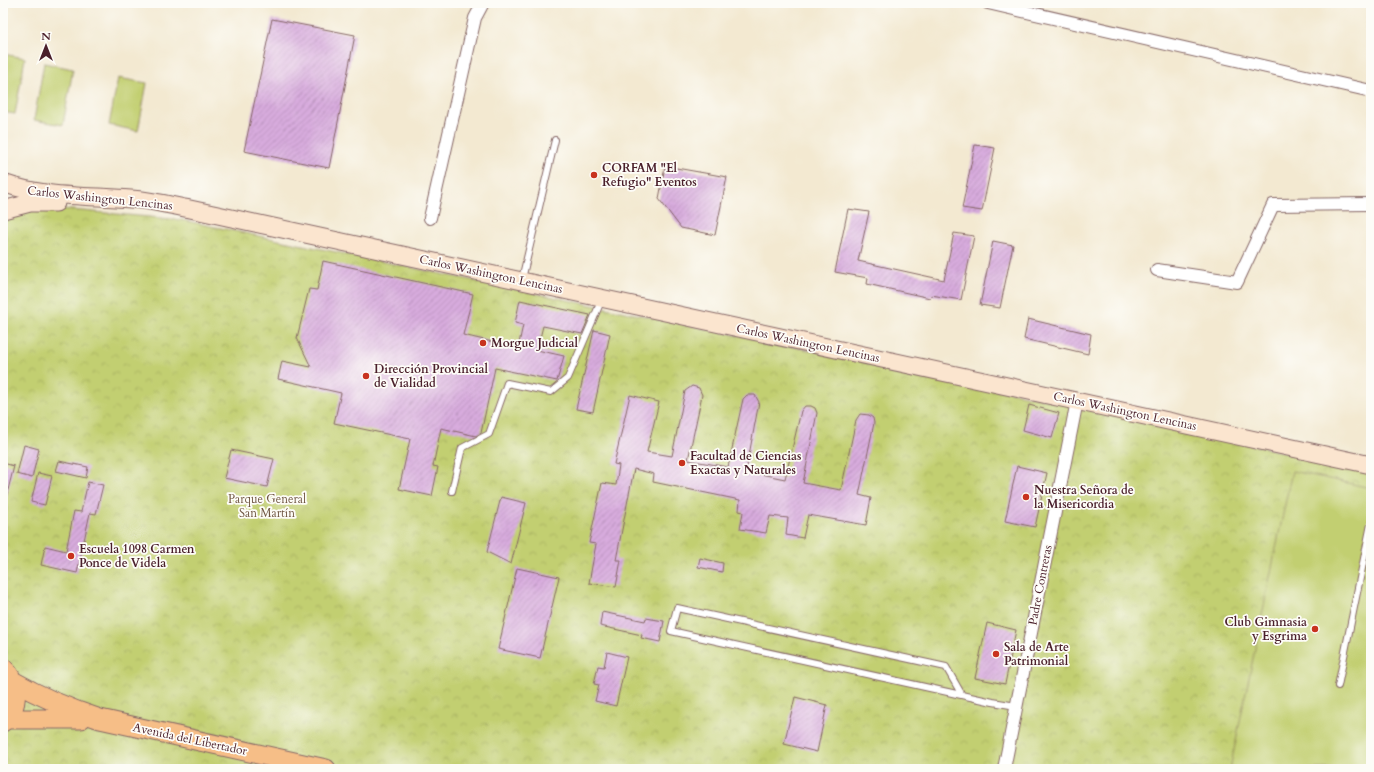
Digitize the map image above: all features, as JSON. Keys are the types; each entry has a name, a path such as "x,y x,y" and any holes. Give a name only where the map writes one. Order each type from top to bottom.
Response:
{"main road":[{"name":"Carlos Washington Lencinas","path":"3,183 20,189 80,196 142,200 245,220 1371,465"},
{"name":"Carlos Washington Lencinas","path":"3,210 30,203 64,203 245,220"},
{"name":"Avenida del Libertador","path":"8,674 63,707 100,720 326,769"},
{"path":"5,720 14,707 16,694 8,674"},
{"name":"Avenida del Libertador","path":"5,720 100,720"}],"street":[{"path":"430,218 475,18 483,3"},
{"path":"988,3 1371,91"},
{"path":"1157,270 1237,282 1273,205 1371,204"},
{"name":"Padre Contreras","path":"1004,769 1077,401"}],"lane":[{"path":"521,280 555,140"},
{"path":"452,491 462,448 489,434 507,383 551,392 568,378 600,308 602,298"},
{"path":"1338,686 1371,524"},
{"path":"962,696 946,667 677,608 671,631 962,696 1016,706"}],"green space":[{"path":"3,54 25,58 15,114 3,112"},
{"path":"44,63 73,69 63,125 34,120"},
{"path":"118,78 147,83 138,131 109,125"},
{"name":"Parque General San Martín","path":"39,207 182,220 1097,410 1371,472 1371,769 3,769 3,214"},
{"name":"Club Gimnasia y Esgrima","path":"1292,471 1371,488 1371,769 1230,769"}],"building":[{"path":"272,19 355,35 329,168 244,151"},
{"path":"975,145 995,148 982,211 962,208"},
{"path":"665,166 727,177 715,235 681,228 659,199"},
{"path":"848,209 869,212 858,261 944,280 954,233 974,236 961,300 931,295 930,298 867,284 868,278 835,272"},
{"path":"993,241 1013,245 1000,308 980,305"},
{"name":"Dirección Provincial de Vialidad","path":"323,261 473,294 463,335 518,348 523,325 515,323 520,300 590,315 582,334 543,326 537,350 564,356 557,381 495,368 481,433 476,436 441,428 433,466 438,467 432,496 399,489 410,439 334,423 341,393 278,379 282,361 311,367 297,338 309,289 317,290"},
{"path":"1028,319 1091,334 1088,354 1024,339"},
{"path":"594,330 610,334 593,412 576,409"},
{"name":"Facultad de Ciencias Exactas y Naturales","path":"692,386 699,388 702,395 688,460 728,467 743,399 747,395 755,395 759,402 746,471 785,479 801,411 805,406 811,406 815,408 817,413 803,483 841,490 856,420 860,414 869,415 873,418 874,423 859,495 871,498 866,525 808,515 803,538 786,535 788,518 770,516 766,533 740,529 743,512 739,511 740,500 653,482 654,474 634,469 616,560 621,560 616,587 589,583 596,544 589,543 602,483 616,485 619,465 614,464 630,395 659,402 647,452 672,456 685,391"},
{"path":"1029,405 1059,413 1052,438 1023,430"},
{"path":"24,445 39,449 32,478 17,474"},
{"path":"231,450 274,459 267,487 224,478"},
{"path":"59,461 88,467 86,478 56,471"},
{"path":"3,463 14,466 6,498 3,498"},
{"name":"Nuestra Señora de la Misericordia","path":"1017,466 1047,473 1035,527 1005,521"},
{"path":"38,473 52,476 45,505 31,502"},
{"path":"88,482 103,485 96,514 90,513 77,573 41,565 45,546 66,551 74,511 81,512"},
{"path":"501,497 526,503 511,564 487,552"},
{"path":"700,558 723,563 722,572 698,567"},
{"path":"517,568 559,577 540,658 498,649"},
{"path":"602,612 645,621 646,618 664,621 660,642 641,638 642,635 600,626"},
{"name":"Sala de Arte Patrimonial","path":"987,623 1016,630 1005,684 975,678"},
{"path":"607,652 627,657 616,706 595,701 599,685 594,684 598,666 604,667"},
{"path":"795,697 827,705 817,752 784,744"}],"place":[{"name":"CORFAM \"El Refugio\" Eventos","path":"594,175"},
{"name":"Morgue Judicial","path":"483,343"},
{"name":"Dirección Provincial de Vialidad","path":"366,376"},
{"name":"Facultad de Ciencias Exactas y Naturales","path":"682,463"},
{"name":"Nuestra Señora de la Misericordia","path":"1026,497"},
{"name":"Escuela 1098 Carmen Ponce de Videla","path":"71,556"},
{"name":"Club Gimnasia y Esgrima","path":"1315,629"},
{"name":"Sala de Arte Patrimonial","path":"996,654"}]}
